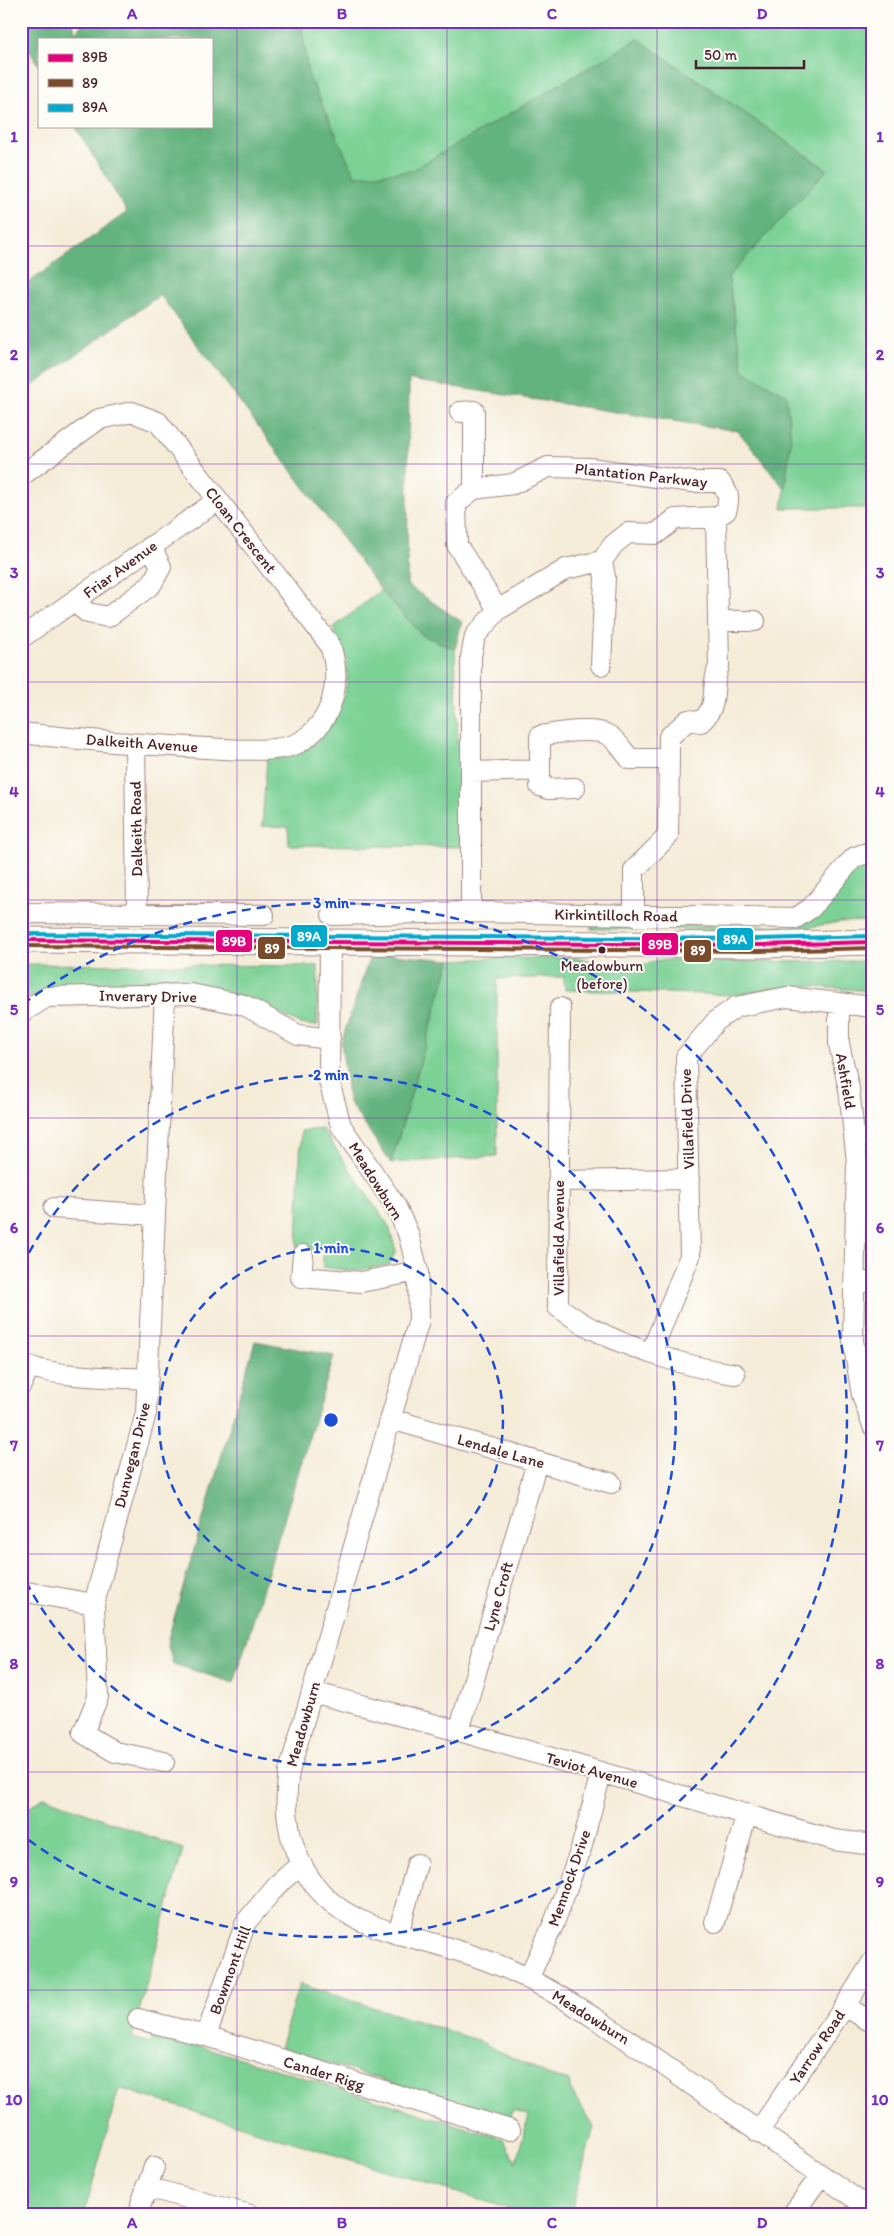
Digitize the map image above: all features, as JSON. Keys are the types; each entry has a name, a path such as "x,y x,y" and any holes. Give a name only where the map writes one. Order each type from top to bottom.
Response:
{"main road":[{"name":"Kirkintilloch Road","path":"21,940 760,945 873,942"}],"street":[{"name":"Cloan Crescent","path":"21,476 99,419 132,412 158,422 330,646 335,659 337,675 331,707 317,726 299,742 262,750"},
{"path":"460,412 474,412 474,489 456,503 457,546 498,610"},
{"name":"Plantation Parkway","path":"474,489 513,484 548,467 590,468 692,482 720,482 730,499 726,511 716,517"},
{"name":"Friar Avenue","path":"21,638 218,500"},
{"path":"471,912 471,657 475,636 498,610 566,569 602,561 613,545 628,533 656,534 675,519 716,517 720,621 719,666 714,680 714,705 700,722 688,720 669,737 668,836 634,870 634,916"},
{"path":"74,602 88,613 108,617 150,585 161,568 152,546"},
{"path":"601,665 605,577 602,561"},
{"path":"720,621 755,621"},
{"path":"576,788 548,789 540,786 540,736 589,732 608,735 630,759 669,759"},
{"name":"Dalkeith Avenue","path":"21,734 135,745 262,750"},
{"name":"Dalkeith Road","path":"135,745 137,914"},
{"path":"471,772 540,770"},
{"name":"Kirkintilloch Road","path":"332,915 471,912 796,918 811,908 849,863 856,857 873,851"},
{"path":"21,914 264,915"},
{"name":"Meadowburn","path":"330,941 328,1081 341,1126 395,1205 408,1233 418,1271 419,1320 286,1788 286,1819 294,1850 319,1890 344,1911 372,1926 450,1948 528,1979 583,2010 632,2042 873,2211"},
{"name":"Dunvegan Drive","path":"164,1762 115,1752 83,1733 98,1697 94,1604 146,1413 165,994"},
{"name":"Inverary Drive","path":"21,1013 47,997 190,994 244,1005 298,1035 330,1040"},
{"name":"Villafield Drive","path":"651,1353 690,1256 686,1057 716,1021 736,1007 787,997 873,1006"},
{"name":"Ashfield","path":"840,1003 839,1044 849,1089 857,1162 864,1282 853,1340 862,1395 873,1426"},
{"name":"Villafield Avenue","path":"560,1008 558,1306 591,1328 651,1353 707,1370 735,1374"},
{"path":"558,1181 689,1180"},
{"path":"54,1208 154,1215"},
{"path":"303,1255 301,1277 361,1282 418,1271"},
{"path":"21,1385 25,1364 67,1374 148,1379"},
{"name":"Lendale Lane","path":"391,1419 610,1482"},
{"name":"Lyne Croft","path":"459,1731 537,1462"},
{"path":"21,1591 94,1604"},
{"name":"Teviot Avenue","path":"312,1692 459,1731 834,1840 873,1845"},
{"name":"Mennock Drive","path":"528,1979 554,1923 581,1849 601,1773"},
{"path":"715,1922 748,1814"},
{"name":"Bowmont Hill","path":"206,2036 246,1922 277,1885 301,1864"},
{"path":"398,1934 417,1864"},
{"name":"Yarrow Road","path":"758,2132 845,2006 873,1961"},
{"path":"845,2006 873,2023"},
{"name":"Cander Rigg","path":"138,2018 206,2036 510,2130"},
{"path":"154,2167 144,2196 250,2215"},
{"path":"792,2215 821,2175"}],"green space":[{"path":"21,21 73,21 75,33 84,21 301,21 308,74 355,176 411,171 638,39 827,170 728,277 743,371 786,394 791,439 785,489 738,431 409,380 407,585 462,622 455,649 422,635 381,590 160,295 21,394 21,288 127,212 76,128 212,128 212,38 38,38 38,64 21,37"},
{"path":"301,21 873,21 873,508 782,508 785,489 743,371 728,277 826,169 638,39 411,172 355,176 308,74"},
{"path":"381,590 422,635 455,649 461,847 289,845 288,827 262,826 267,758 290,757 315,743 326,732 341,705 347,675 344,653 333,628"},
{"path":"873,860 873,921 840,922 793,930 591,929 591,924 798,926 845,878 865,863"},
{"path":"371,953 450,960 391,1163 349,1102 341,1043"},
{"path":"581,958 607,966 637,967 658,960 730,962 873,961 873,991 804,986 774,988 736,995 565,990 564,977 497,979 497,1156 391,1163 450,960"},
{"path":"21,964 318,966 317,1026 300,1024 251,999 52,989 21,1001"},
{"path":"322,1129 389,1226 396,1251 389,1265 352,1271 322,1267 324,1249 297,1247 301,1131"},
{"path":"255,1341 334,1356 234,1683 173,1664 167,1642"},
{"path":"45,1797 183,1849 132,2038 150,2043 158,2033 503,2139 516,2162 529,2115 513,2110 510,2120 280,2048 299,1984 477,2040 547,2075 570,2081 570,2089 594,2127 570,2215 529,2215 119,2088 84,2215 25,2215 21,2212 21,1813"}],"transit line":[{"name":"89A","path":"21,934 760,939 873,936"},
{"name":"89B","path":"21,940 760,945 873,942"},
{"name":"89","path":"21,946 760,951 873,948"}],"place":[{"name":"Meadowburn (before)","path":"602,950"}]}
